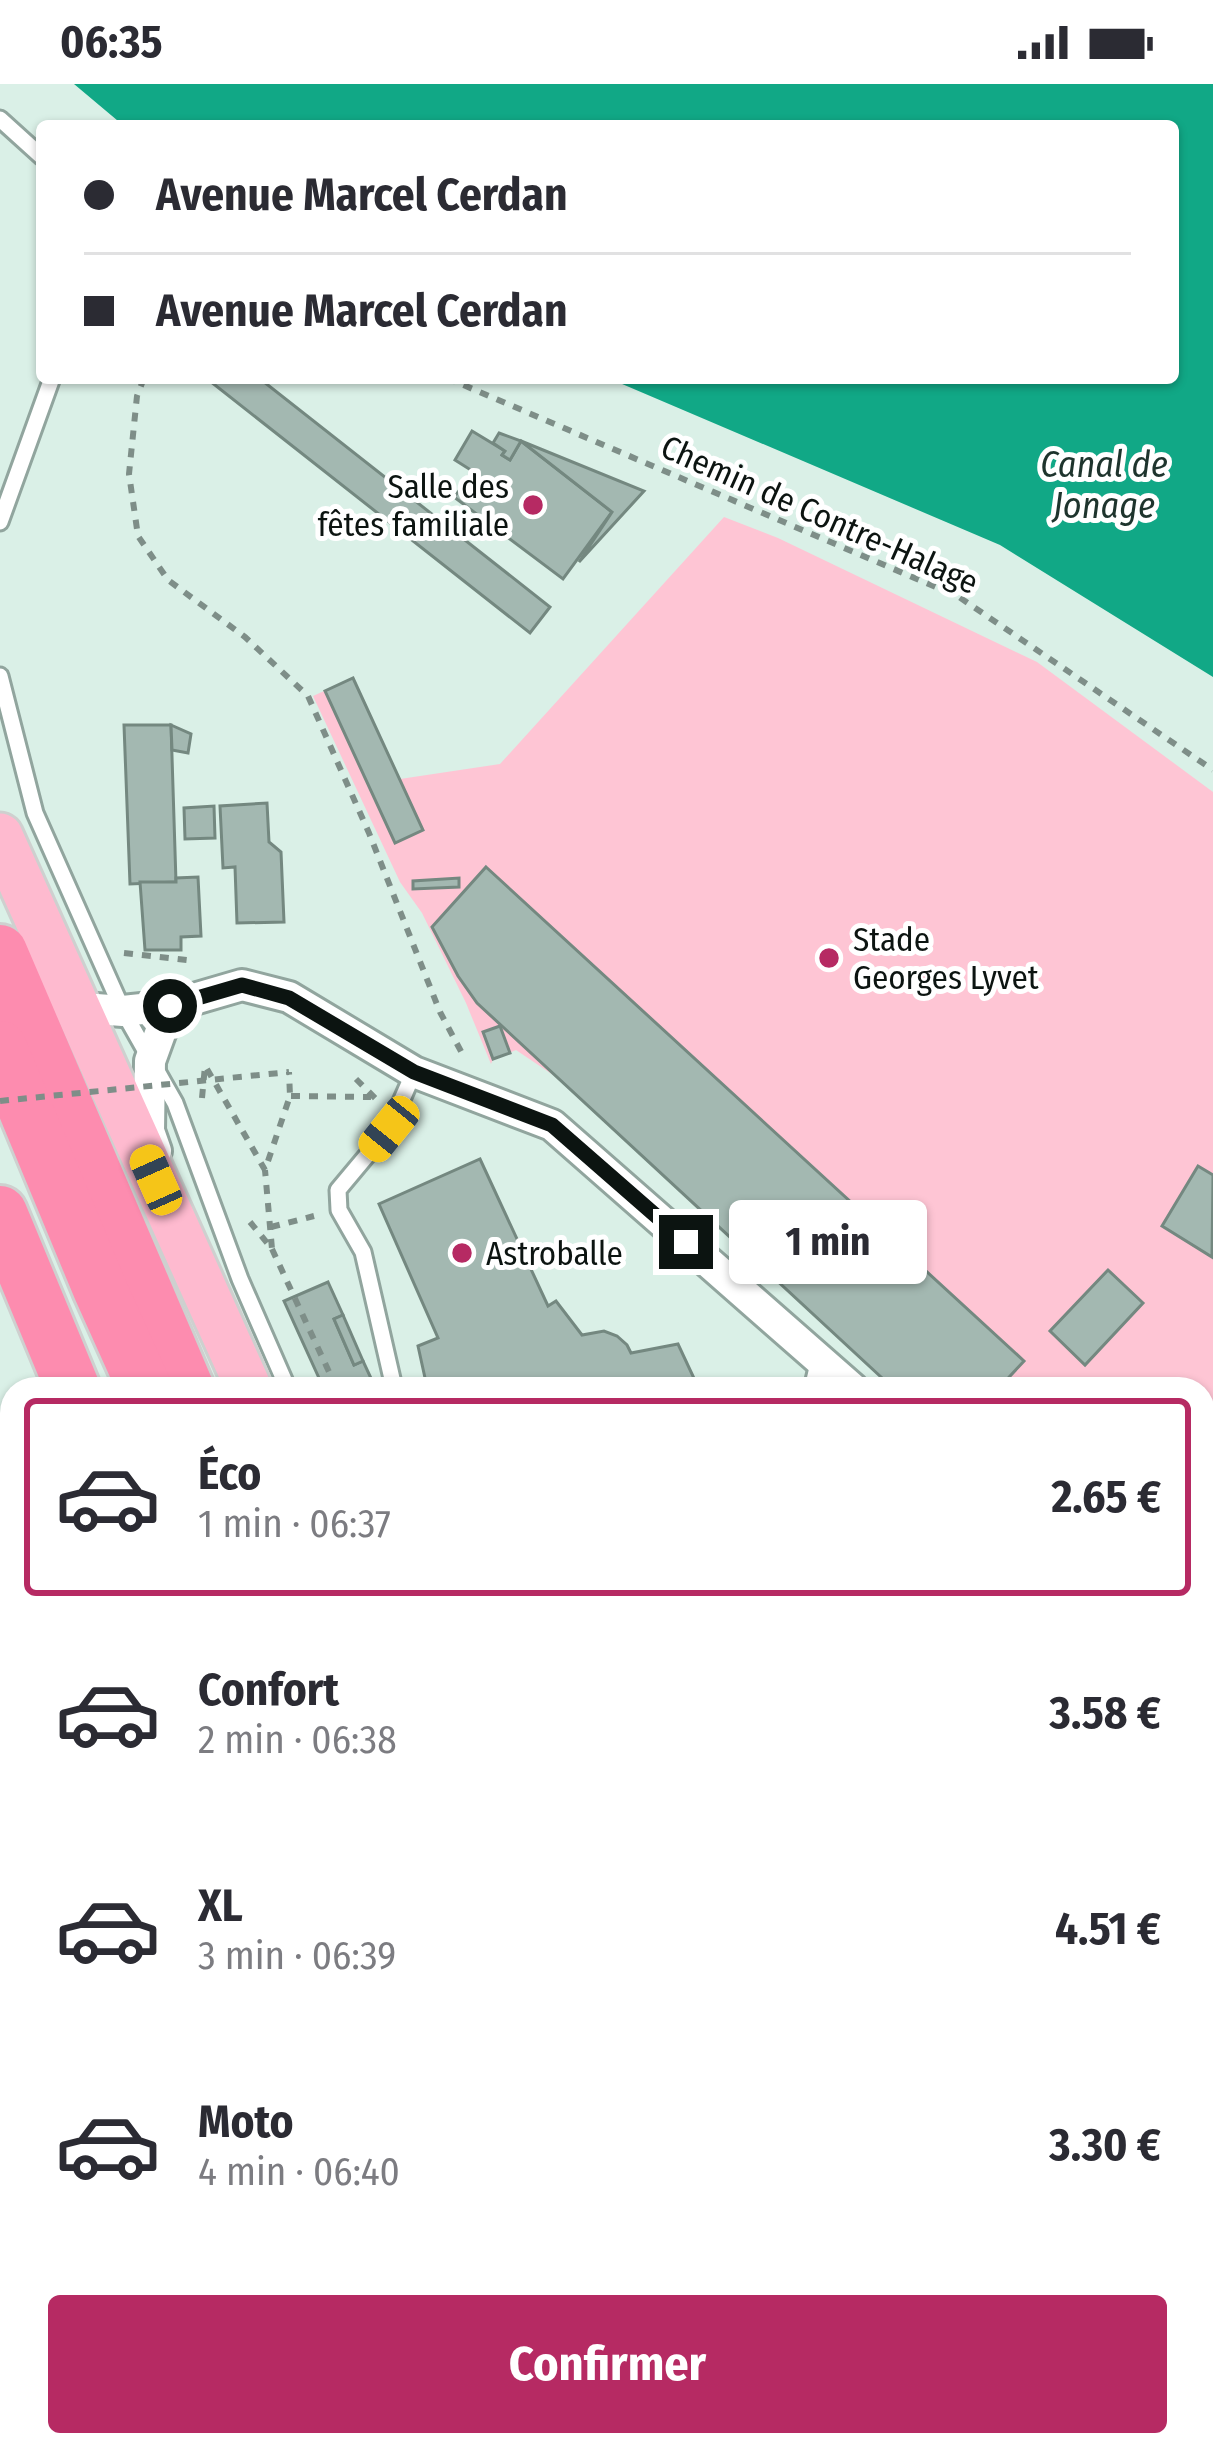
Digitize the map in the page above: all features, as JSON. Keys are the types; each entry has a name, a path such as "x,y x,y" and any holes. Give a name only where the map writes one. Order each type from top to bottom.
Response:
{"highway":[{"path":"0,952 182,1377"},
{"path":"0,1048 140,1377"},
{"path":"0,1214 69,1377"}],"main road":[{"path":"0,836 102,1014 171,1214 244,1377"}],"street":[{"path":"102,1014 170,1006 242,985 289,998 414,1072 552,1125 816,1374"},
{"path":"170,1006 150,1060 149,1131 168,1184 171,1214"}],"lane":[{"path":"0,118 36,152"},
{"path":"0,522 50,384"},
{"path":"0,676 34,813 102,1014 150,1060 175,1103 240,1279 284,1377"},
{"path":"392,1377 363,1252 339,1210 338,1190 389,1129 414,1072"}],"path":[{"path":"142,384 129,474 138,536 168,580 245,637 308,696 370,833 440,1012"},
{"name":"Chemin de Contre-Halage","path":"461,384 959,597 1213,770"},
{"path":"202,1097 205,1066 265,1170 272,1249"},
{"path":"0,1101 290,1072 290,1096 265,1170"},
{"path":"290,1096 371,1097 397,1110"},
{"path":"242,1202 250,1223 272,1249 331,1377"},
{"path":"271,1227 339,1210"}],"shaded area":[{"name":"Stade Georges Lyvet","path":"724,517 778,538 1037,662 1213,792 1213,1377 881,1377 565,1083 516,1050 491,1064 466,1003 422,913 400,882 313,696 353,678 400,779 500,764"}],"water":[{"name":"Canal de Jonage","path":"74,84 1213,84 1213,677 1000,545 622,384 1179,384 1179,120 117,120"}],"building":[{"path":"214,384 267,384 550,607 530,633"},
{"name":"Salle des fêtes familiale","path":"472,431 505,451 502,455 510,460 521,441 612,512 563,579 454,497 474,472 455,460"},
{"path":"499,433 521,441 510,460 493,443"},
{"path":"521,441 644,491 579,562 612,512"},
{"path":"353,678 423,830 395,843 325,691"},
{"path":"124,725 171,725 176,882 130,884"},
{"path":"171,725 191,734 188,753 172,750"},
{"path":"267,803 269,842 281,852 284,922 237,923 235,867 223,868 220,806"},
{"path":"214,806 215,838 185,839 184,808"},
{"path":"486,867 1024,1361 1009,1377 881,1377 477,1003 432,927"},
{"path":"198,877 201,936 181,937 181,950 145,950 140,882"},
{"path":"459,878 459,887 413,889 413,881"},
{"path":"500,1026 510,1053 493,1059 483,1032"},
{"name":"Astroballe","path":"480,1159 548,1306 556,1301 582,1335 604,1331 617,1336 631,1353 678,1344 693,1377 425,1377 418,1346 438,1338 379,1204"},
{"path":"1198,1166 1213,1175 1212,1257 1162,1226"},
{"path":"1108,1270 1143,1303 1085,1365 1050,1331"},
{"path":"328,1282 343,1315 334,1319 354,1365 363,1361 370,1377 319,1377 284,1301"},
{"path":"343,1315 363,1361 354,1365 334,1319"}],"place":[{"name":"Salle des fêtes familiale","path":"533,505"},
{"name":"Stade Georges Lyvet","path":"829,958"},
{"name":"Astroballe","path":"462,1253"}],"route":[{"path":"170,1006 242,985 289,998 414,1072 552,1125 686,1242"}]}
